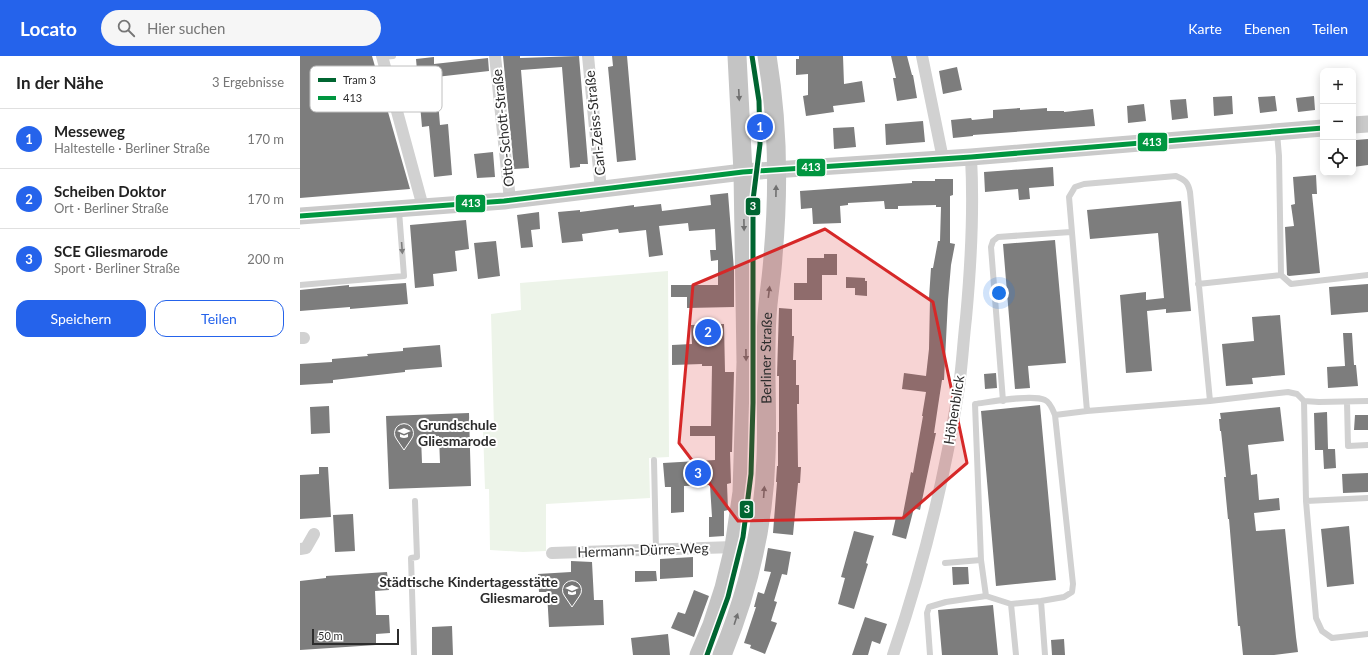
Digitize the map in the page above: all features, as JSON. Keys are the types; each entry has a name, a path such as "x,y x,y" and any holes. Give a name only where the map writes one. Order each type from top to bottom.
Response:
{"main road":[{"name":"Berliner Straße","path":"699,655 715,618 724,588 734,547 742,492 746,362 743,172 736,56"},
{"name":"Berliner Straße","path":"722,655 746,589 756,546 763,500 767,414 766,319 773,258 777,170 773,88 767,56"},
{"path":"1356,126 1368,124"},
{"path":"300,216 510,200 743,172 971,157 1320,128"}],"street":[{"path":"386,56 388,66"},
{"name":"Otto-Schott-Straße","path":"495,56 510,200"},
{"name":"Carl-Zeiss-Straße","path":"588,56 601,190"},
{"path":"922,56 943,159"},
{"path":"400,112 423,207"},
{"name":"Höhenblick","path":"893,655 910,606 943,474 958,392 970,276 972,223 971,157"},
{"path":"300,549 306,548 314,534"},
{"name":"Hermann-Dürre-Weg","path":"552,553 734,547"}],"lane":[{"path":"1276,132 1279,156 1282,275 1291,284 1368,275"},
{"path":"1087,411 1069,197 1075,187 1084,184 1176,176 1186,180 1189,184 1210,401"},
{"path":"300,284 404,276 399,209"},
{"path":"1003,400 991,248 993,240 998,237 1071,232"},
{"path":"1198,284 1282,275"},
{"path":"1055,415 1210,401 1288,392 1297,394 1304,401 1368,402"},
{"path":"930,655 927,613 929,607 946,602 986,596 1011,604 1041,602 1064,597 1072,592 1073,584 1055,415 1052,407 1045,400 1031,398 975,404 980,560 986,596"},
{"path":"1304,401 1306,501 1316,618 1322,631 1332,638 1368,634"},
{"path":"1347,402 1348,446 1368,446"},
{"path":"654,460 656,550"},
{"path":"1306,501 1368,498"},
{"path":"414,655 411,558 417,558 415,501"},
{"path":"945,563 980,560"},
{"path":"1041,602 1045,655"},
{"path":"1011,604 1016,655"}],"highlighted area":[{"path":"825,229 933,302 967,463 903,518 738,521 679,443 693,285"}],"shaded area":[{"path":"668,271 669,457 649,458 650,498 546,504 546,551 523,552 490,550 489,489 485,489 483,429 494,428 491,314 521,310 520,283"}],"building":[{"path":"300,56 372,56 375,66 310,66 310,112 388,112 410,189 300,198"},
{"path":"503,56 520,56 520,58 579,56 588,164 580,164 580,167 570,168 562,67 521,70 529,168 514,169"},
{"path":"612,56 627,56 636,160 617,162 608,67 613,66"},
{"path":"799,56 843,56 844,84 862,81 865,102 833,106 834,112 806,116 803,96 808,95 808,74 796,75 796,59 799,59"},
{"path":"891,56 907,56 913,75 917,98 897,101 893,78 896,78"},
{"path":"434,57 434,64 488,58 489,71 442,76 442,66 417,66 416,59"},
{"path":"957,67 962,90 943,94 939,71"},
{"path":"1232,96 1233,114 1214,116 1213,97"},
{"path":"1275,96 1277,111 1260,113 1258,97"},
{"path":"1314,96 1315,110 1298,112 1296,98"},
{"path":"1186,99 1188,118 1172,120 1170,100"},
{"path":"1144,104 1146,121 1128,123 1127,106"},
{"path":"1020,108 1020,110 1047,108 1047,111 1064,112 1093,109 1095,126 973,135 953,138 951,120 993,118 993,110"},
{"path":"421,112 439,112 440,125 448,124 452,175 434,177 429,126 422,127"},
{"path":"923,121 925,142 886,145 885,124"},
{"path":"854,127 856,147 834,149 833,128"},
{"path":"1368,139 1368,165 1356,167 1356,140"},
{"path":"493,152 495,177 477,178 474,154"},
{"path":"1053,167 1054,186 1029,188 1030,199 1019,200 1018,189 985,192 984,172"},
{"path":"1316,175 1317,194 1312,194 1320,273 1289,276 1287,275 1285,227 1294,226 1291,205 1295,204 1293,177"},
{"path":"935,179 953,179 953,195 950,196 950,243 955,244 951,265 948,300 944,380 942,380 938,406 934,433 936,433 920,510 914,508 906,539 892,535 896,517 902,519 911,472 913,473 926,392 902,389 904,373 926,376 929,349 929,298 931,268 933,268 938,241 940,241 941,207 936,207 936,205 898,206 898,209 885,209 884,201 848,203 848,205 840,206 841,223 813,224 812,208 801,209 800,191 912,183 912,181 935,181"},
{"path":"728,193 734,270 734,307 687,308 687,297 671,297 671,285 718,285 718,260 711,261 710,250 716,250 715,229 689,231 688,223 659,226 663,255 649,257 646,230 619,233 618,229 582,234 583,241 562,243 558,212 580,210 580,212 634,205 634,207 661,204 662,211 711,205 710,195"},
{"path":"1181,201 1191,311 1166,313 1166,309 1147,311 1152,371 1126,373 1120,295 1146,292 1146,300 1164,298 1158,233 1090,239 1087,210"},
{"path":"539,212 540,229 531,230 533,247 521,248 517,215"},
{"path":"466,220 469,249 455,251 457,271 433,274 434,286 415,288 410,225"},
{"path":"1055,240 1066,363 1028,366 1030,388 1015,389 1003,244"},
{"path":"496,241 500,276 478,279 474,243"},
{"path":"824,254 837,254 837,275 822,275 822,300 794,300 794,283 807,283 807,258 824,258"},
{"path":"846,277 865,278 865,281 867,281 867,296 855,295 855,288 846,288"},
{"path":"406,283 408,304 350,309 350,307 300,311 300,290 349,285 349,287"},
{"path":"1368,284 1368,312 1331,315 1329,287"},
{"path":"779,308 792,309 792,336 794,336 793,360 796,360 796,385 799,385 799,404 797,404 798,467 801,467 793,535 773,533 779,432 779,376 777,376"},
{"path":"1280,315 1285,375 1252,378 1253,384 1226,386 1222,344 1254,341 1252,317"},
{"path":"724,324 725,372 734,372 732,452 730,452 731,483 727,484 728,510 724,511 724,536 709,537 709,517 712,517 710,485 684,486 684,512 671,513 671,487 665,487 663,463 715,460 715,436 690,436 690,426 711,426 712,366 702,366 702,364 672,365 672,345 692,344 691,325"},
{"path":"1343,333 1352,333 1354,365 1356,365 1358,386 1328,388 1327,367 1345,366"},
{"path":"440,345 442,367 405,370 405,372 333,380 333,383 300,385 300,364 332,362 332,359 403,351 403,348"},
{"path":"996,373 997,388 985,389 984,374"},
{"path":"1040,405 1056,580 996,586 981,411"},
{"path":"329,406 330,433 311,434 310,407"},
{"path":"1280,407 1284,441 1248,445 1251,475 1257,474 1259,500 1279,498 1280,510 1254,513 1256,531 1285,529 1298,652 1274,655 1243,655 1240,626 1238,626 1224,477 1226,477 1219,419 1221,419 1220,413"},
{"path":"1327,412 1328,449 1335,449 1336,468 1324,469 1323,450 1315,450 1314,413"},
{"name":"Grundschule Gliesmarode","path":"469,413 471,486 389,489 386,416","holes":["439,436 440,463 422,463 421,437"]},
{"path":"1355,415 1368,415 1368,430 1354,430"},
{"path":"319,467 328,467 331,517 300,519 300,475 319,474"},
{"path":"1368,473 1368,492 1343,493 1342,474"},
{"path":"353,514 355,551 335,552 333,515"},
{"path":"1349,526 1354,584 1327,587 1321,529"},
{"path":"854,531 874,536 866,563 868,564 854,609 838,604 845,578 841,577"},
{"path":"768,548 791,552 787,575 782,574 774,601 777,602 771,621 777,623 765,654 750,648 751,645 744,643 756,607 754,607 758,592 764,594 771,572 764,571"},
{"path":"693,557 693,577 660,579 660,559"},
{"path":"571,561 592,562 594,600 603,600 604,625 549,627 547,592 539,592 538,574 571,572"},
{"path":"952,567 968,567 969,584 953,585"},
{"path":"635,571 656,571 657,581 635,582"},
{"path":"387,572 389,590 375,591 376,615 389,615 390,633 376,634 376,645 300,650 300,581 326,578 326,576"},
{"path":"694,590 709,596 694,637 671,628 678,612 685,614"},
{"path":"993,605 998,655 942,655 938,610"},
{"path":"865,617 887,624 880,644 872,641 868,655 852,655"},
{"path":"452,626 453,655 432,655 432,627"},
{"path":"668,634 670,655 633,655 631,638"},
{"path":"1064,639 1065,655 1052,655 1051,640"}],"tram line":[{"name":"3","path":"707,655 728,597 743,537 751,474 753,403 753,200 760,144 759,101 752,56"}],"transit line":[{"name":"413","path":"300,216 504,201 743,172 971,157 1320,128"}],"place":[{"name":"Messeweg","path":"760,127"},
{"name":"Scheiben Doktor","path":"708,332"},
{"name":"Grundschule Gliesmarode","path":"404,450"},
{"name":"SCE Gliesmarode","path":"698,473"},
{"name":"Städtische Kindertagesstätte Gliesmarode","path":"572,607"}]}
